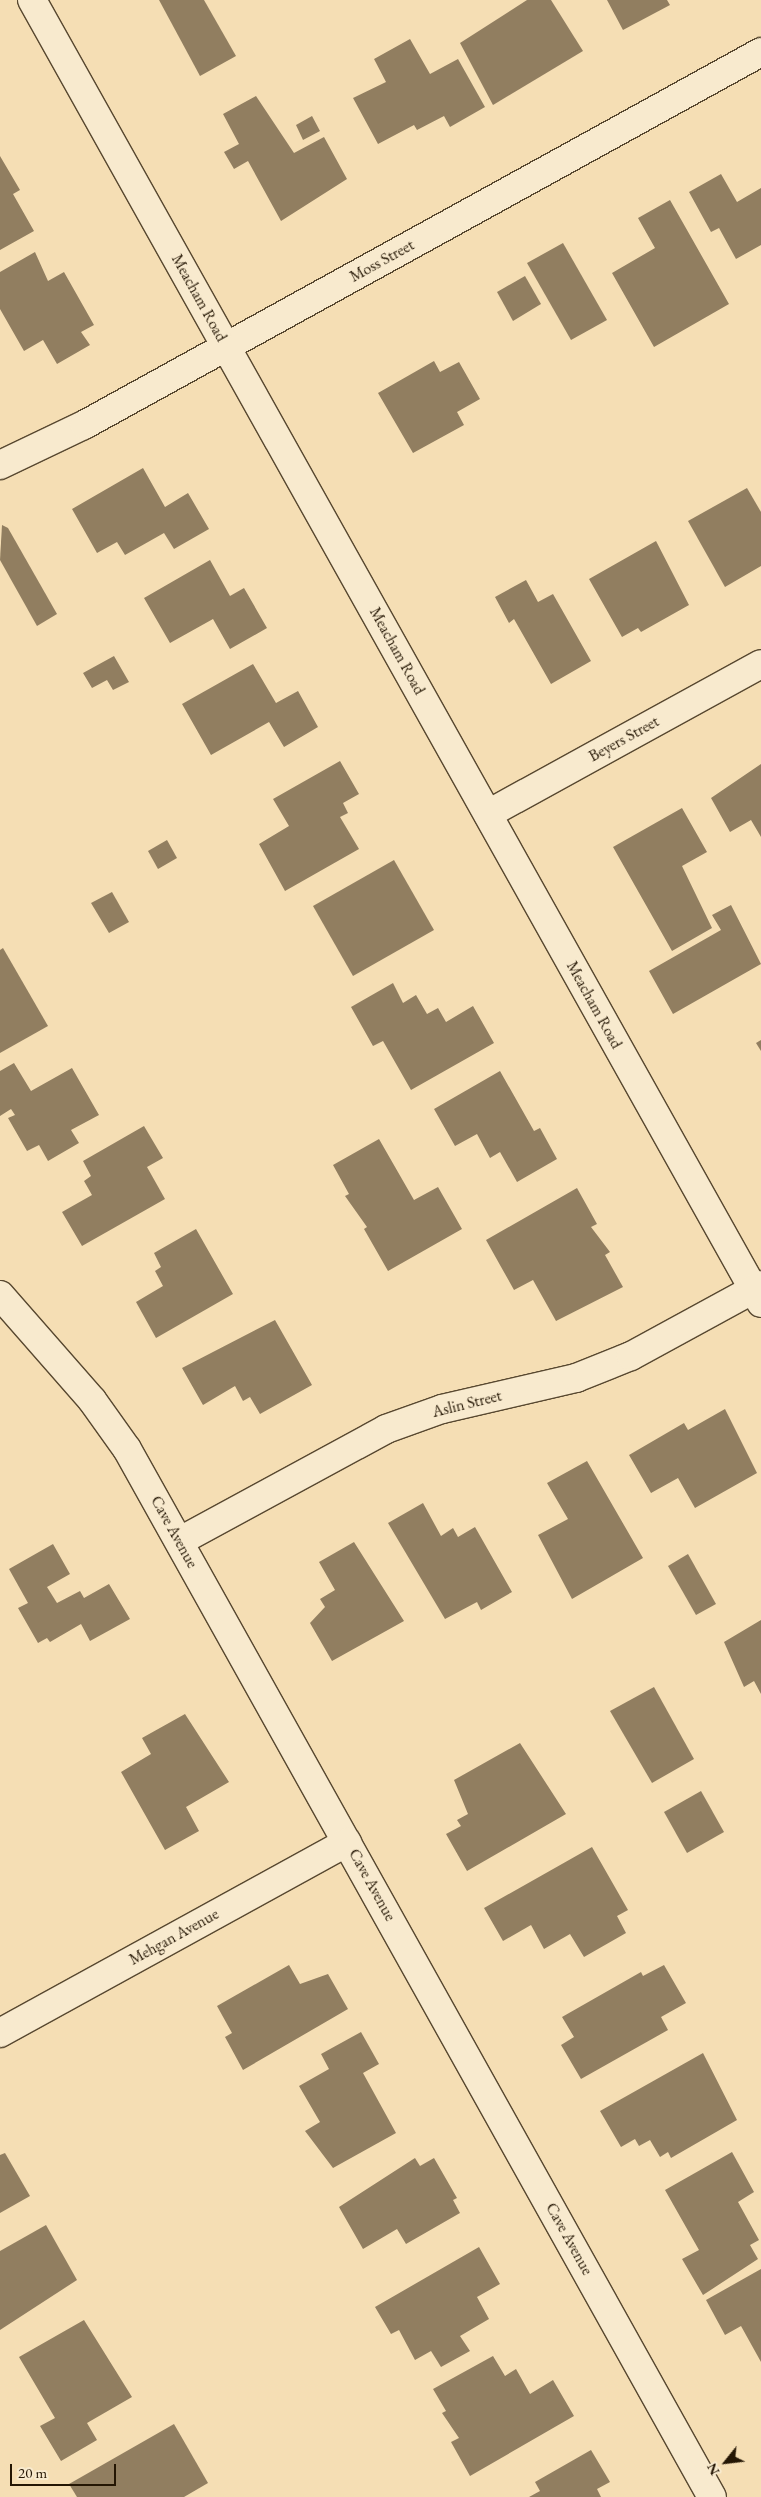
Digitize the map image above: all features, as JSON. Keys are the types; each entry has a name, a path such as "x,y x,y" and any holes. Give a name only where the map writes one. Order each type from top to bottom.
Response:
{"street":[{"name":"Meacham Road","path":"32,0 758,1292"},
{"name":"Moss Street","path":"0,465 226,346 761,52"},
{"name":"Beyers Street","path":"488,814 761,664"},
{"name":"Aslin Street","path":"180,1541 386,1429 442,1409 576,1378 631,1356 758,1292"},
{"name":"Cave Avenue","path":"0,1295 98,1408 127,1449 712,2497"},
{"name":"Mehgan Avenue","path":"0,2033 347,1842"}],"building":[{"path":"159,0 204,0 236,56 200,76"},
{"path":"527,0 551,0 583,51 493,105 460,43"},
{"path":"607,0 667,0 670,5 623,30"},
{"path":"410,39 430,74 458,59 485,107 450,127 444,116 417,130 414,125 378,144 353,98 386,82 374,59"},
{"path":"256,96 294,153 324,137 347,179 281,221 248,161 234,169 224,152 239,144 223,114"},
{"path":"312,116 320,131 303,140 296,125"},
{"path":"0,156 20,190 13,194 34,231 0,250"},
{"path":"721,174 737,202 761,188 761,245 736,259 719,228 711,232 689,192"},
{"path":"670,200 729,304 654,347 612,273 655,248 638,218"},
{"path":"563,243 607,320 571,340 527,263"},
{"path":"35,252 48,281 64,272 94,325 81,332 90,345 57,364 43,340 24,351 0,309 0,272"},
{"path":"525,276 541,304 513,321 497,292"},
{"path":"434,361 440,372 459,362 480,399 457,412 464,425 413,453 378,393"},
{"path":"143,468 165,507 188,493 209,529 174,549 164,533 125,555 117,542 97,553 72,509"},
{"path":"747,488 761,512 761,566 725,587 688,521"},
{"path":"2,525 8,528 57,614 37,626 0,560"},
{"path":"656,541 689,605 641,632 638,628 622,637 589,579"},
{"path":"210,560 230,596 244,588 267,628 230,649 213,619 170,643 144,598"},
{"path":"526,580 538,602 553,594 591,661 551,684 514,619 509,623 495,597"},
{"path":"114,656 129,682 113,690 107,680 92,688 83,673"},
{"path":"253,664 276,703 298,691 318,727 284,747 269,722 211,755 182,704"},
{"path":"340,761 359,794 343,803 348,813 340,817 359,849 285,891 259,844 289,826 273,799"},
{"path":"761,764 761,837 751,820 730,832 711,798"},
{"path":"682,808 707,852 682,866 712,928 672,951 613,847"},
{"path":"167,840 177,858 158,869 148,851"},
{"path":"394,860 434,930 353,976 313,906"},
{"path":"112,892 129,922 109,933 91,903"},
{"path":"731,905 761,964 673,1014 649,971 721,930 712,915"},
{"path":"3,948 48,1026 0,1053 0,950"},
{"path":"393,983 403,1003 416,995 427,1014 438,1008 446,1022 473,1006 494,1043 411,1090 383,1041 373,1046 351,1007"},
{"path":"761,1040 761,1051 756,1043"},
{"path":"14,1063 31,1091 72,1068 99,1115 71,1130 79,1143 48,1161 39,1145 27,1151 8,1118 15,1115 11,1109 0,1116 0,1071"},
{"path":"500,1071 534,1131 540,1128 557,1159 517,1182 500,1152 490,1158 477,1134 455,1146 434,1109"},
{"path":"144,1126 163,1158 147,1167 165,1199 82,1246 62,1212 92,1195 84,1181 91,1176 83,1161"},
{"path":"379,1139 414,1200 438,1187 462,1229 388,1271 364,1229 367,1227 345,1196 349,1194 333,1165"},
{"path":"577,1188 597,1224 591,1227 610,1252 605,1255 623,1287 556,1321 533,1280 514,1290 486,1240"},
{"path":"196,1229 233,1294 156,1338 136,1302 163,1286 155,1271 161,1267 154,1253"},
{"path":"275,1320 312,1385 260,1414 250,1397 243,1401 235,1386 203,1405 182,1368"},
{"path":"725,1409 757,1473 695,1508 678,1478 651,1493 629,1455 684,1423 688,1430"},
{"path":"587,1461 643,1558 572,1599 538,1535 568,1519 547,1483"},
{"path":"423,1503 441,1536 453,1528 458,1537 475,1527 512,1592 481,1610 477,1602 445,1619 388,1523"},
{"path":"354,1542 404,1621 332,1661 310,1623 325,1607 320,1599 335,1590 319,1562"},
{"path":"53,1544 70,1574 47,1587 57,1603 80,1591 84,1598 109,1584 130,1619 90,1641 81,1624 50,1642 47,1638 38,1643 18,1608 28,1603 9,1569"},
{"path":"688,1554 716,1604 696,1615 668,1566"},
{"path":"761,1620 761,1694 754,1681 744,1687 724,1642"},
{"path":"654,1687 694,1759 652,1783 610,1711"},
{"path":"185,1714 229,1782 186,1807 199,1831 165,1850 121,1772 151,1754 142,1738"},
{"path":"520,1743 566,1814 467,1871 446,1834 461,1826 457,1820 468,1814 454,1780"},
{"path":"701,1791 724,1832 687,1853 664,1812"},
{"path":"592,1847 628,1910 617,1916 626,1933 584,1957 570,1934 544,1949 531,1925 503,1941 484,1908"},
{"path":"289,1965 300,1984 328,1974 348,2009 243,2070 225,2037 232,2033 217,2006"},
{"path":"664,1965 686,2003 661,2017 668,2030 581,2079 561,2045 574,2037 562,2017 641,1972 643,1976"},
{"path":"361,2032 379,2064 363,2073 396,2133 333,2168 305,2131 320,2122 299,2086 329,2069 321,2054"},
{"path":"703,2053 737,2120 671,2158 668,2152 660,2157 650,2140 639,2146 635,2139 621,2147 600,2111"},
{"path":"732,2152 754,2192 738,2202 759,2240 750,2245 758,2259 703,2295 682,2259 699,2250 665,2190"},
{"path":"5,2153 30,2196 0,2213 0,2155"},
{"path":"415,2158 420,2166 434,2158 457,2198 453,2200 460,2213 406,2244 397,2229 363,2249 339,2207"},
{"path":"46,2225 77,2280 0,2330 0,2251"},
{"path":"479,2247 500,2284 477,2297 489,2319 460,2336 470,2351 441,2367 431,2351 415,2360 399,2330 391,2334 375,2307"},
{"path":"761,2269 761,2362 741,2326 725,2335 706,2300"},
{"path":"84,2320 132,2397 87,2423 97,2440 61,2461 40,2426 55,2418 19,2357"},
{"path":"493,2356 505,2376 516,2369 530,2394 553,2380 574,2416 470,2476 451,2442 459,2438 442,2413 446,2411 433,2389"},
{"path":"174,2424 208,2483 184,2497 77,2497 69,2484"},
{"path":"591,2450 610,2482 597,2489 601,2497 529,2497 540,2491 535,2482"}]}
